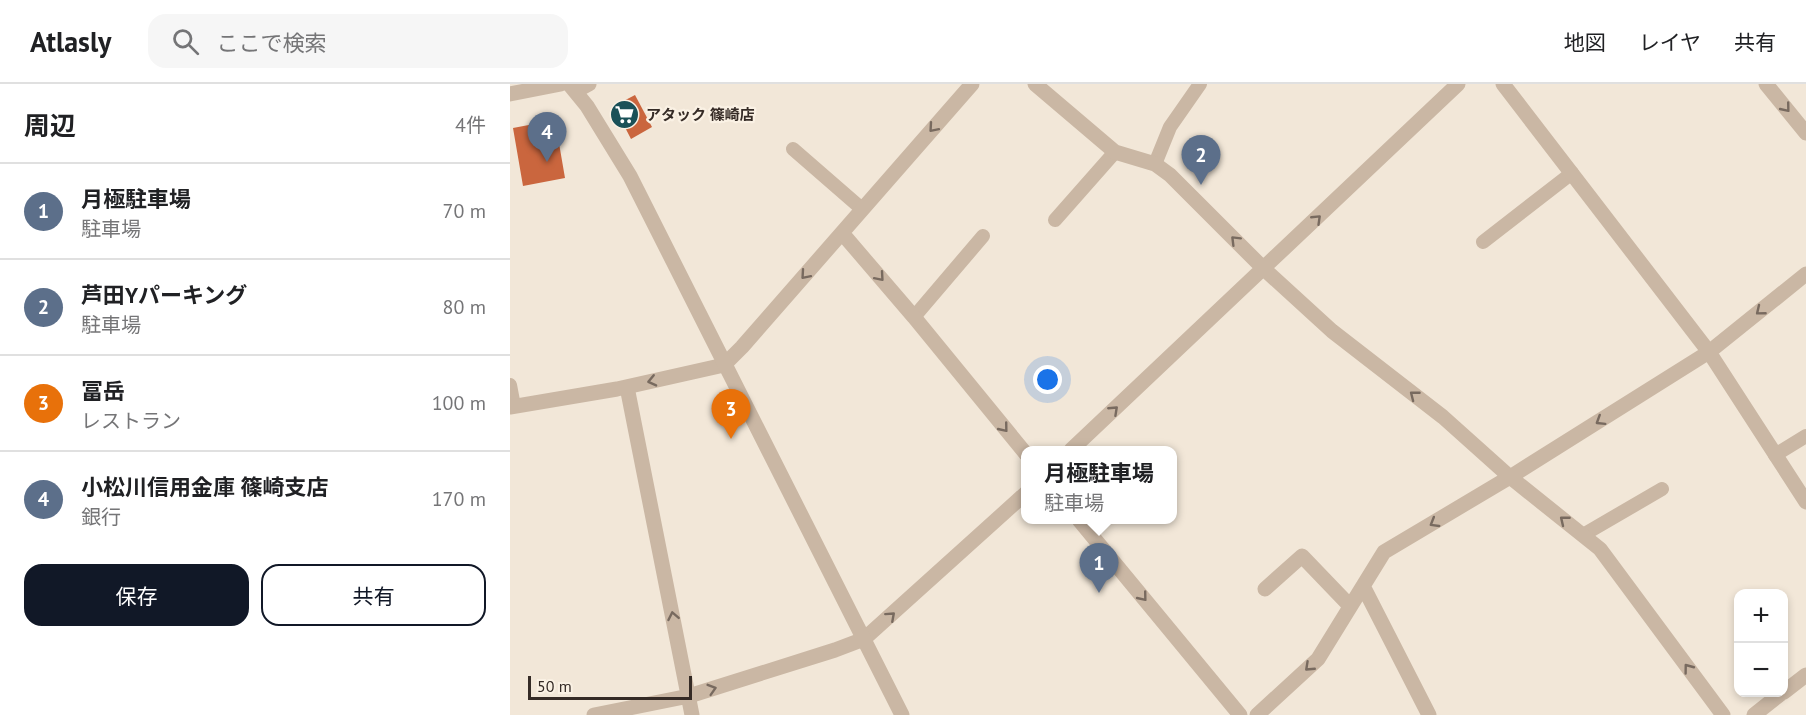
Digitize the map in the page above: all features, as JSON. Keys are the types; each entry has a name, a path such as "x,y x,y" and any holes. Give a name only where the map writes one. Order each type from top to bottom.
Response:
{"street":[{"path":"510,94 561,84"},
{"path":"512,406 627,387 724,365 972,84"},
{"path":"1035,84 1115,152 1155,164 1170,175 1264,269 1332,331 1443,417 1510,477 1600,549 1723,715"},
{"path":"1075,446 1458,84"},
{"path":"1503,84 1709,352 1806,502"},
{"path":"1766,84 1806,133"},
{"path":"578,86 630,176 902,715"},
{"path":"842,233 1021,448"},
{"path":"1257,715 1318,659 1384,552 1510,477 1709,352 1806,274"},
{"path":"627,387 692,715"},
{"path":"594,715 689,696 864,639 1021,498"},
{"path":"1083,524 1240,715"},
{"path":"1265,589 1302,556 1350,606"},
{"path":"1363,586 1429,715"},
{"path":"1788,688 1806,675"},
{"path":"1754,715 1777,697"}],"lane":[{"path":"1155,164 1170,128 1200,84"},
{"path":"793,149 862,209"},
{"path":"1055,220 1115,152"},
{"path":"1483,242 1572,173"},
{"path":"914,317 983,236"},
{"path":"510,385 512,406"},
{"path":"1775,455 1806,436"},
{"path":"1583,535 1662,489"}],"building":[{"path":"635,95 652,127 631,139 614,106"},
{"path":"555,120 565,178 523,186 513,128"}],"place":[{"name":"アタック 篠崎店","path":"625,114"},
{"name":"小松川信用金庫 篠崎支店","path":"547,162"},
{"name":"芦田Yパーキング","path":"1201,185"},
{"name":"冨岳","path":"731,439"},
{"name":"月極駐車場","path":"1099,593"}]}
